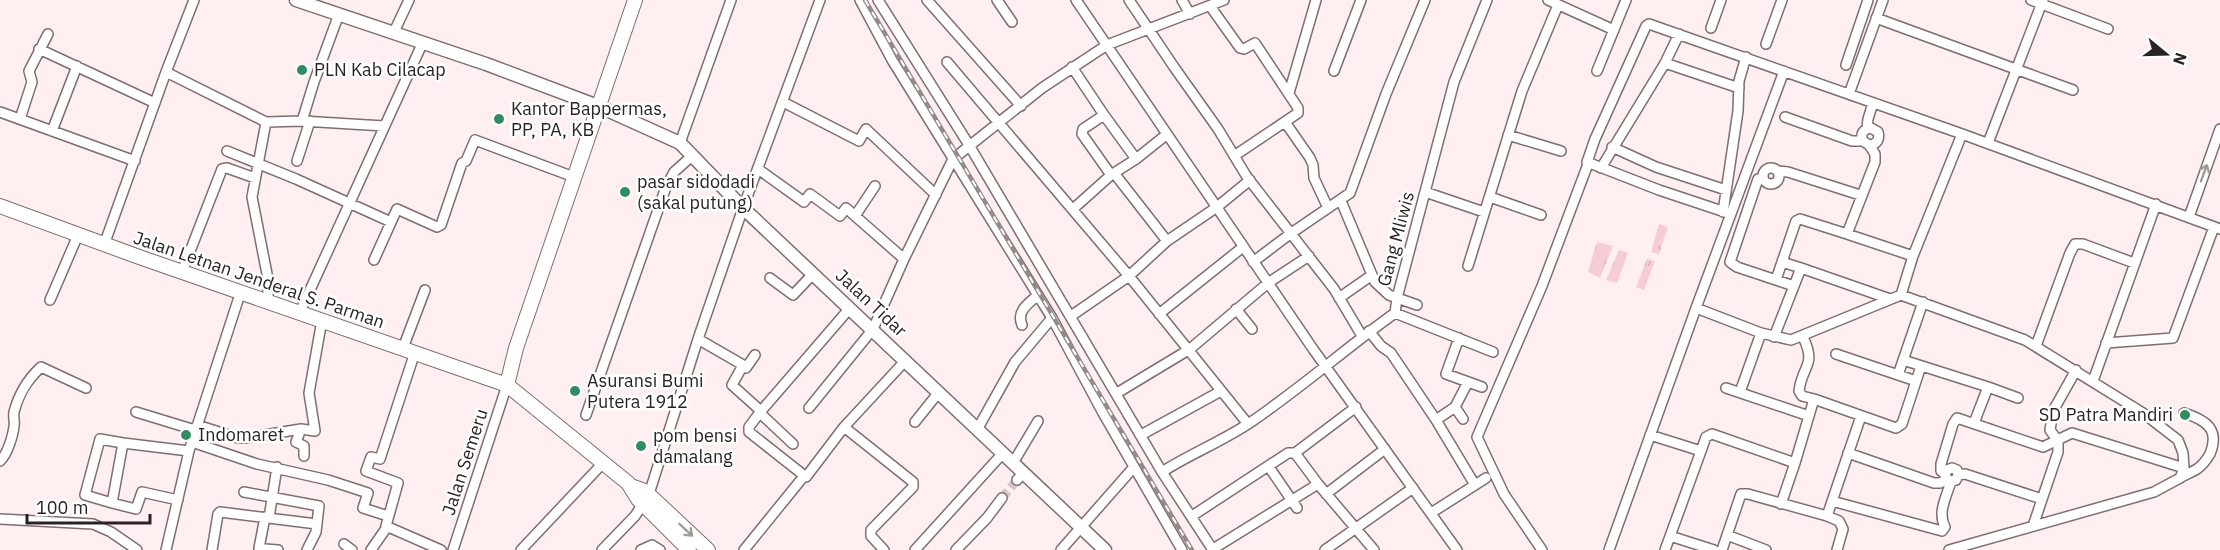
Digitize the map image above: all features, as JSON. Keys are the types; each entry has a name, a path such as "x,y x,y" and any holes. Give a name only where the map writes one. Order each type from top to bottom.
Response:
{"main road":[{"path":"507,385 516,348 635,0"},
{"name":"Jalan Letnan Jenderal S. Parman","path":"0,206 104,245 507,385 604,462 646,499"},
{"path":"646,499 689,550"},
{"path":"646,499 708,550"}],"street":[{"path":"104,245 166,72 195,0"},
{"name":"Jalan Tidar","path":"296,0 423,42 598,106 680,143 743,208 978,428 1013,463 1020,476 1105,550"},
{"path":"394,32 409,0"},
{"path":"680,143 731,0"},
{"path":"602,550 635,516 646,499 743,208 820,0"},
{"path":"860,0 892,60 1052,318 1182,550"},
{"path":"878,0 969,144 1162,472 1213,550 1294,505 1318,484"},
{"path":"927,0 1021,106"},
{"path":"997,0 1012,22"},
{"path":"1076,0 1253,262 1457,550"},
{"path":"1130,0 1250,180 1366,334 1391,353 1436,420 1475,485"},
{"path":"1182,0 1190,14"},
{"path":"809,408 873,329 953,159 969,144 999,124 1072,67 1107,45 1224,0"},
{"path":"1289,93 1316,0"},
{"path":"1334,71 1361,0"},
{"path":"1253,262 1290,234 1341,201 1352,189 1386,94 1425,0"},
{"name":"Gang Mliwis","path":"1162,472 1248,424 1327,367 1395,313 1454,82 1487,0"},
{"path":"1548,0 1614,30"},
{"path":"1597,71 1626,0"},
{"path":"1711,28 1720,0"},
{"path":"1766,44 1782,0"},
{"path":"1846,65 1868,0"},
{"path":"1849,94 1883,0"},
{"path":"2031,0 2042,2 2108,28"},
{"path":"1988,143 2042,2"},
{"path":"1468,266 1521,91 1558,5"},
{"path":"1210,6 1241,49 1255,43 1297,105 1298,113 1234,156"},
{"path":"297,161 314,82 339,14"},
{"path":"1876,18 2073,90"},
{"path":"1542,550 1504,494 1477,437 1512,359 1588,164 1587,159 1595,139 1646,26 1654,25 1746,57 2217,228 2172,338 2106,343"},
{"path":"20,119 32,82 29,71 48,34"},
{"path":"1601,168 1665,63 1679,34"},
{"path":"300,312 423,42"},
{"path":"39,49 155,103"},
{"path":"1727,213 1726,190 1738,111 1739,88 1746,57"},
{"path":"947,62 1190,349 1248,424"},
{"path":"1665,63 1739,88"},
{"path":"52,131 77,66"},
{"path":"1072,67 1136,159"},
{"path":"1609,550 1727,213 1744,177 1784,71"},
{"path":"166,72 266,122 306,121 384,126"},
{"path":"783,102 859,141 866,129 936,195"},
{"path":"1847,234 1875,159 1875,154 1862,134 1867,128 1873,103"},
{"path":"0,112 135,161"},
{"path":"1104,115 1083,129 1082,134 1167,241"},
{"path":"1785,117 1852,141 1876,143 1879,136 1875,129 1867,128"},
{"path":"266,122 252,202 268,279 268,302"},
{"path":"1285,122 1310,158 1314,178 1328,208"},
{"path":"2189,217 2220,129"},
{"path":"1901,295 1913,256 1962,134"},
{"path":"1072,209 1112,174 1136,159 1166,135"},
{"path":"1508,135 1561,151"},
{"path":"374,260 397,209 437,227 441,225 462,163 466,161 475,140 574,177"},
{"path":"1612,147 1656,167 1726,190"},
{"path":"227,151 258,162 391,222"},
{"path":"586,415 666,187 674,172 693,156"},
{"path":"1588,164 1727,213"},
{"path":"1794,286 1737,267 1730,262 1764,170 1772,167 1778,171 1788,172 1860,195"},
{"path":"182,272 222,169 227,168 255,178"},
{"path":"758,169 804,202 810,194 840,216 846,208 904,259"},
{"path":"1744,177 1760,178"},
{"path":"1071,316 1129,276 1167,241 1217,207 1250,180"},
{"path":"855,216 875,186"},
{"path":"1425,192 1484,212"},
{"path":"1490,197 1541,215"},
{"path":"1341,201 1371,275 1382,290 1418,305"},
{"path":"2093,381 2156,204"},
{"path":"1776,280 1797,219 1913,256"},
{"path":"50,300 78,235"},
{"path":"2036,346 2075,244 2084,244 2134,263"},
{"path":"1159,314 1243,247"},
{"path":"1117,393 1190,349 1268,283 1309,256"},
{"path":"1782,262 1890,299"},
{"path":"1774,336 1801,268"},
{"path":"770,278 793,295 813,274"},
{"path":"1339,298 1371,275"},
{"path":"371,550 387,526 398,483 366,471 371,457 380,459 425,290"},
{"path":"166,550 190,446 241,291"},
{"path":"1022,325 1020,319 1023,309 1038,295"},
{"path":"1695,308 1761,333 1791,340 1901,295 1923,302 2016,336 2036,346 2143,413 2178,440 2183,453 2184,468 2180,477"},
{"path":"1898,375 1923,302"},
{"path":"804,476 749,432 749,427 850,308"},
{"path":"1236,309 1252,329"},
{"path":"1395,313 1493,352"},
{"path":"978,428 1015,363 1052,318"},
{"path":"136,412 238,438 301,429 315,431 309,393 322,320"},
{"path":"1740,392 1761,333"},
{"path":"1803,337 1810,360 1799,391 1802,396 1892,428 1902,424 1921,366"},
{"path":"1458,338 1446,373 1482,387"},
{"path":"698,339 746,368 755,355"},
{"path":"1836,354 1916,381"},
{"path":"744,550 804,476 806,477 844,427 906,360"},
{"path":"1903,360 2018,398"},
{"path":"743,365 732,385 793,444"},
{"path":"0,461 6,452 14,426 13,415 25,383 41,367 86,388"},
{"path":"2033,526 2058,452 2058,441 2050,430 2053,411 2076,370"},
{"path":"1436,420 1455,407 1468,382"},
{"name":"Jalan Semeru","path":"453,550 507,385"},
{"path":"1974,423 1988,387"},
{"path":"1726,388 1809,416"},
{"path":"1141,435 1221,391"},
{"path":"915,422 939,392"},
{"path":"1781,504 1814,399"},
{"path":"1192,516 1288,453 1295,453 1356,407"},
{"path":"1455,407 1463,420"},
{"path":"1949,550 2154,492 2199,468 2207,459 2214,441 2214,433 2206,422 2184,413"},
{"path":"1827,516 1861,416"},
{"path":"1950,477 1941,471 1941,464 1955,420 1960,418 2043,447 2072,433 2184,468"},
{"path":"1013,463 1038,421"},
{"path":"844,427 913,482 913,487 872,530 871,536 884,550"},
{"path":"301,429 296,442 304,446 304,456"},
{"path":"1665,550 1706,437 1712,434 1795,463"},
{"path":"1650,435 1701,451"},
{"path":"178,500 142,492 136,509 85,495 100,440 190,446 328,480 368,493 363,508 388,516"},
{"path":"112,503 123,443"},
{"path":"1326,494 1385,449"},
{"path":"915,550 1003,453"},
{"path":"1295,453 1326,494 1374,550"},
{"path":"1848,453 1934,483 1965,474 2042,499"},
{"path":"521,550 604,462"},
{"path":"277,467 272,498 259,548 278,550"},
{"path":"1061,550 1134,467"},
{"path":"1269,467 1294,505"},
{"path":"1431,513 1486,477"},
{"path":"1832,501 1942,531 1945,527 1941,517 1950,477"},
{"path":"1324,550 1413,488"},
{"path":"244,492 319,506 313,540 307,550"},
{"path":"1722,550 1741,494 1748,494 1839,521 1843,529 1837,550"},
{"path":"956,550 987,518 1002,498"},
{"path":"212,550 219,512 317,524"},
{"path":"0,519 93,524 111,532 137,550"},
{"path":"387,526 441,550"},
{"path":"1727,535 1766,550"},
{"path":"1670,536 1714,550"},
{"path":"1736,550 1740,540"},
{"path":"642,550 652,545 660,550"}],"green space":[{"path":"1659,224 1668,227 1659,254 1651,252"},
{"path":"1597,242 1613,246 1600,278 1588,272"},
{"path":"1619,250 1628,253 1617,283 1606,280"},
{"path":"1647,259 1655,261 1644,290 1636,287"}],"tunnel":[{"path":"1002,498 1017,480"}],"railway":[{"path":"865,0 1192,550"}],"place":[{"name":"PLN Kab Cilacap","path":"302,70"},
{"name":"Kantor Bappermas, PP, PA, KB","path":"499,119"},
{"name":"pasar sidodadi (sakal putung)","path":"625,192"},
{"name":"Asuransi Bumi Putera 1912","path":"575,391"},
{"name":"SD Patra Mandiri","path":"2185,415"},
{"name":"Indomaret","path":"186,435"},
{"name":"pom bensi damalang","path":"641,446"}]}
